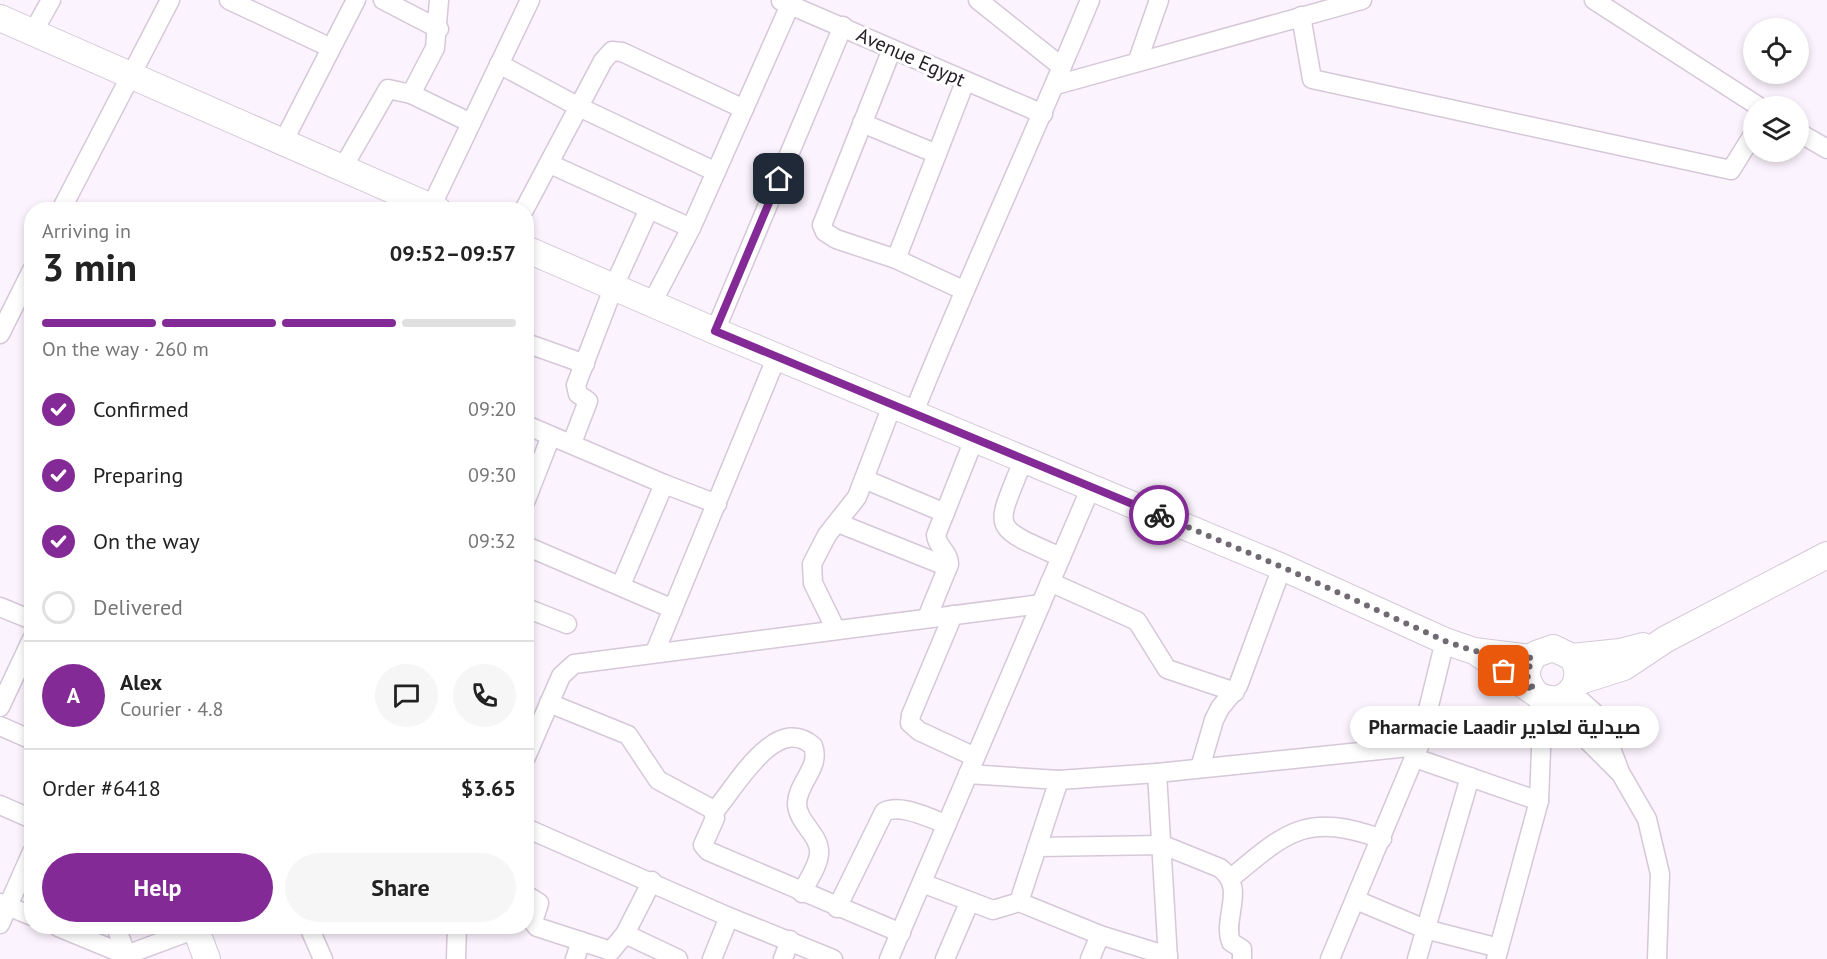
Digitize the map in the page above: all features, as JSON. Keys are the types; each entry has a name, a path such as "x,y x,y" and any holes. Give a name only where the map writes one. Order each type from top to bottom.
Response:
{"main road":[{"path":"0,18 282,144 420,202"},
{"path":"534,252 715,331 975,437 1282,567 1445,641 1474,651 1555,693 1624,667 1666,639 1827,555"},
{"path":"1555,693 1527,675 1532,658 1541,651 1553,648 1572,657 1620,652 1666,639"},
{"path":"1474,651 1532,658"},
{"path":"1555,693 1578,670 1572,657"},
{"path":"197,934 207,959"}],"street":[{"path":"32,34 51,0"},
{"path":"65,202 170,0"},
{"path":"229,0 331,48"},
{"path":"282,144 356,0"},
{"path":"383,0 439,29"},
{"path":"411,94 435,48 439,29 440,0"},
{"path":"437,202 471,123 530,0"},
{"path":"978,0 1059,76"},
{"path":"836,630 810,573 820,548 852,505 963,290 1059,76 1090,0"},
{"path":"1138,60 1159,0"},
{"path":"1059,76 1138,60 1362,0"},
{"path":"1594,0 1743,96"},
{"path":"652,303 691,228 744,109 785,2"},
{"name":"Avenue Egypt","path":"785,2 1042,114"},
{"path":"1301,16 1312,79 1731,170 1743,151"},
{"path":"715,331 843,26"},
{"path":"892,49 822,225 825,232 836,239 896,259 963,290"},
{"path":"529,202 606,56 615,51 744,109"},
{"path":"499,64 579,107 716,172"},
{"path":"896,259 965,82"},
{"path":"342,169 387,90 393,89 411,94 471,123"},
{"path":"862,123 937,154"},
{"path":"1809,138 1827,149"},
{"path":"550,164 691,228"},
{"path":"572,443 588,401 578,394 576,388 614,286 649,209"},
{"path":"0,334 24,286"},
{"path":"534,346 585,364"},
{"path":"656,652 777,357"},
{"path":"534,429 717,504"},
{"path":"534,480 551,436"},
{"path":"927,618 948,567 949,557 936,538 975,437"},
{"path":"1024,458 1003,513 1003,523 1011,535 1061,557"},
{"path":"864,479 945,513"},
{"path":"621,585 664,484"},
{"path":"890,959 1091,487"},
{"path":"838,523 948,567"},
{"path":"534,549 673,609"},
{"path":"1200,768 1217,714 1235,692 1282,567"},
{"path":"1050,582 1137,621 1167,669 1235,692"},
{"path":"534,738 561,676 566,668 574,664 1041,604"},
{"path":"0,607 24,617"},
{"path":"534,614 567,624"},
{"path":"953,615 910,715 910,723 972,766 1059,780 1417,752 1470,777 1539,801"},
{"path":"1330,959 1417,752 1445,641"},
{"path":"1,700 24,655"},
{"path":"1555,693 1589,742 1621,774 1637,798 1655,843 1660,874 1657,959"},
{"path":"1356,900 1425,930 1498,954 1539,801 1555,693"},
{"path":"549,703 628,735 658,780 714,812"},
{"path":"0,726 24,736"},
{"path":"802,893 819,854 815,840 801,818 797,802 816,758 813,746 795,738 783,739 764,749 714,812 715,818 704,841 705,849 802,893 901,933"},
{"path":"922,883 969,903 993,910 1019,902 1100,935 1168,958 1157,773"},
{"path":"1418,959 1470,777"},
{"path":"1019,902 1059,780"},
{"path":"0,805 24,816"},
{"path":"837,908 884,812 893,809 902,810 947,824"},
{"path":"1230,879 1272,845 1307,828 1333,825 1382,838"},
{"path":"534,831 652,881 729,917 833,959"},
{"path":"1037,847 1163,845 1220,868 1230,879 1233,907 1229,936 1231,942 1242,949 1242,959"},
{"path":"0,924 4,904 24,867"},
{"path":"534,923 536,926 612,951 625,934 652,881"},
{"path":"534,900 538,903 534,918"},
{"path":"945,959 969,903"},
{"path":"4,904 24,913"},
{"path":"712,959 729,917"},
{"path":"74,934 127,957 181,934"},
{"path":"119,934 127,957"},
{"path":"312,934 323,959"},
{"path":"456,959 457,934"},
{"path":"625,934 670,957"},
{"path":"1090,959 1100,935"},
{"path":"575,959 581,940"},
{"path":"783,959 790,940"}],"way so far":[{"path":"1159,515 1282,567 1445,641 1474,651 1532,658 1527,675 1534,691 1504,671"}],"place":[{"name":"Pharmacie Laadir صيدلية لعادير","path":"1504,671"}],"route":[{"path":"779,179 715,331 935,420 1159,515"}]}
